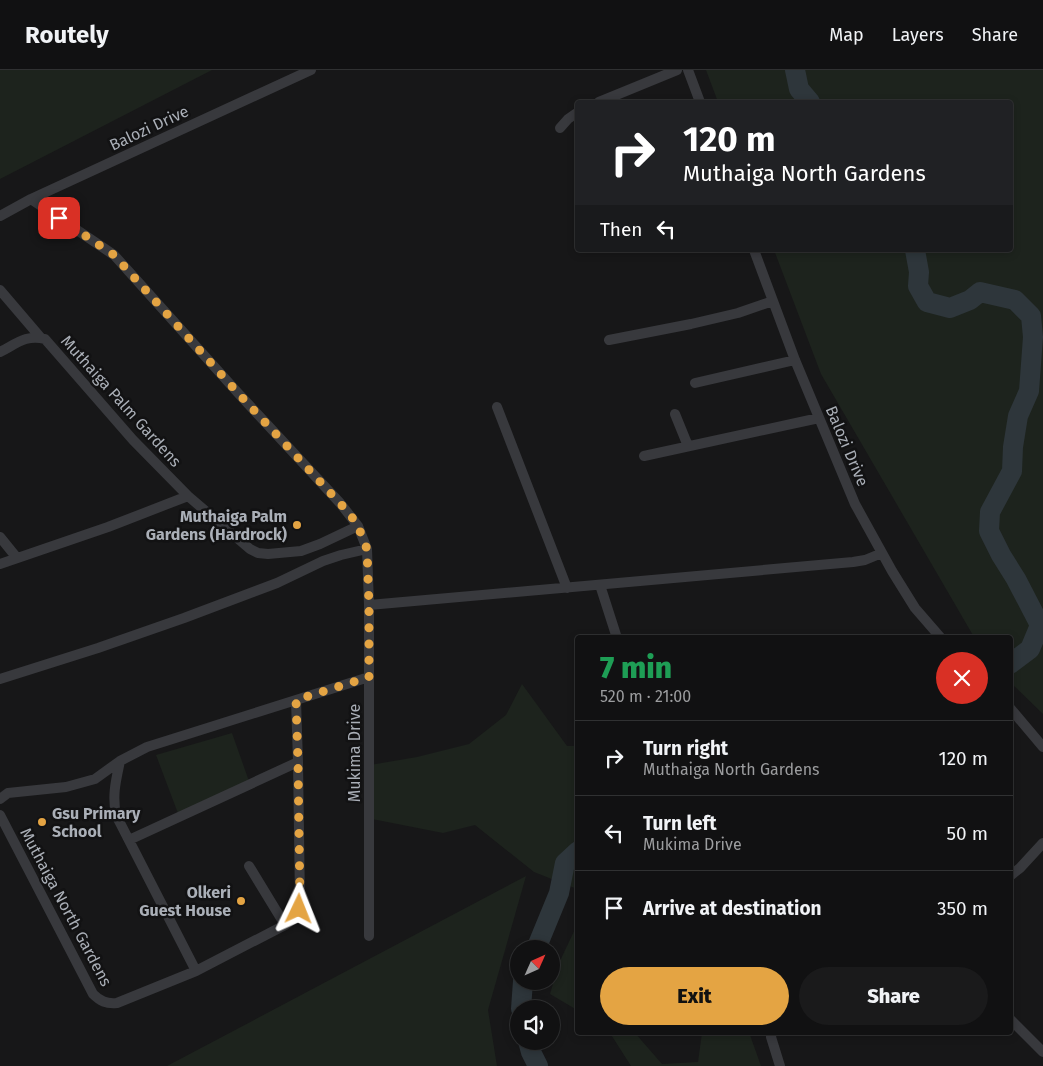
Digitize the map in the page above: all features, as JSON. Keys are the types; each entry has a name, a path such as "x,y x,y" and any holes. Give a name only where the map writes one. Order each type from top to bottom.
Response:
{"street":[{"name":"Balozi Drive","path":"0,216 31,199 311,70"},
{"path":"604,100 677,70"},
{"path":"688,70 699,100"},
{"path":"560,128 575,114"},
{"name":"Mukima Drive","path":"31,199 114,255 340,503 358,526 367,549 369,605 369,936"},
{"name":"Balozi Drive","path":"755,252 795,360 855,504 915,608 938,635"},
{"path":"0,290 41,338"},
{"path":"609,340 738,313 773,301"},
{"name":"Muthaiga Palm Gardens","path":"0,352 28,338 35,336 45,339 133,440 188,496 250,549 258,553 301,551 358,526"},
{"path":"695,383 795,360"},
{"path":"497,407 567,588"},
{"path":"675,414 688,446"},
{"path":"644,456 819,418"},
{"path":"0,564 108,527 188,496"},
{"path":"0,537 17,558"},
{"path":"0,679 184,618 277,583 323,561 367,549"},
{"path":"369,605 853,562 865,560 882,553"},
{"path":"600,585 616,635"},
{"path":"0,799 8,793 66,787 85,782 147,747 369,677"},
{"name":"Muthaiga North Gardens","path":"0,815 93,994 105,1003 117,1002 196,971 285,925 298,915 300,902 296,700"},
{"path":"1014,712 1043,747"},
{"path":"120,761 115,780 114,802 116,815 196,971"},
{"path":"129,840 298,762"},
{"path":"0,839 10,834"},
{"path":"1013,874 1043,843"},
{"path":"249,866 285,925"},
{"path":"1013,1022 1043,1052"},
{"path":"772,1035 780,1066"}],"shaded area":[{"path":"0,70 212,70 0,179"},
{"path":"706,70 1043,70 1043,714 1013,685 1013,635 973,635 821,374 775,252 1013,252 1013,100 717,100"},
{"path":"522,684 567,746 575,746 575,888 534,872 475,825 443,833 372,819 370,765 417,757 469,744 506,715"},
{"path":"232,733 250,784 179,816 156,755"},
{"path":"526,876 488,1010 497,1066 167,1066"},
{"path":"575,929 575,1009 550,994 551,990 560,990 560,961"},
{"path":"611,1035 637,1035 662,1064 698,1062 702,1035 750,1035 761,1066 631,1066"}],"waterway":[{"path":"795,70 799,89 808,100"},
{"path":"915,252 919,272 918,286 927,302 950,308 970,300 980,292 1015,300 1031,316 1033,337 1029,391 1018,416 1013,447 1012,471 990,512 989,531 1040,625 1030,649 1013,662"},
{"path":"540,940 559,893 565,863 575,854"},
{"path":"522,990 522,1000"},
{"path":"530,1050 538,1066"}],"place":[{"name":"Muthaiga Palm Gardens (Hardrock)","path":"297,525"},
{"name":"Gsu Primary School","path":"42,822"},
{"name":"Olkeri Guest House","path":"241,901"}],"route":[{"path":"59,218 114,255 349,513 358,526 367,549 369,677 296,700 299,909"}]}
